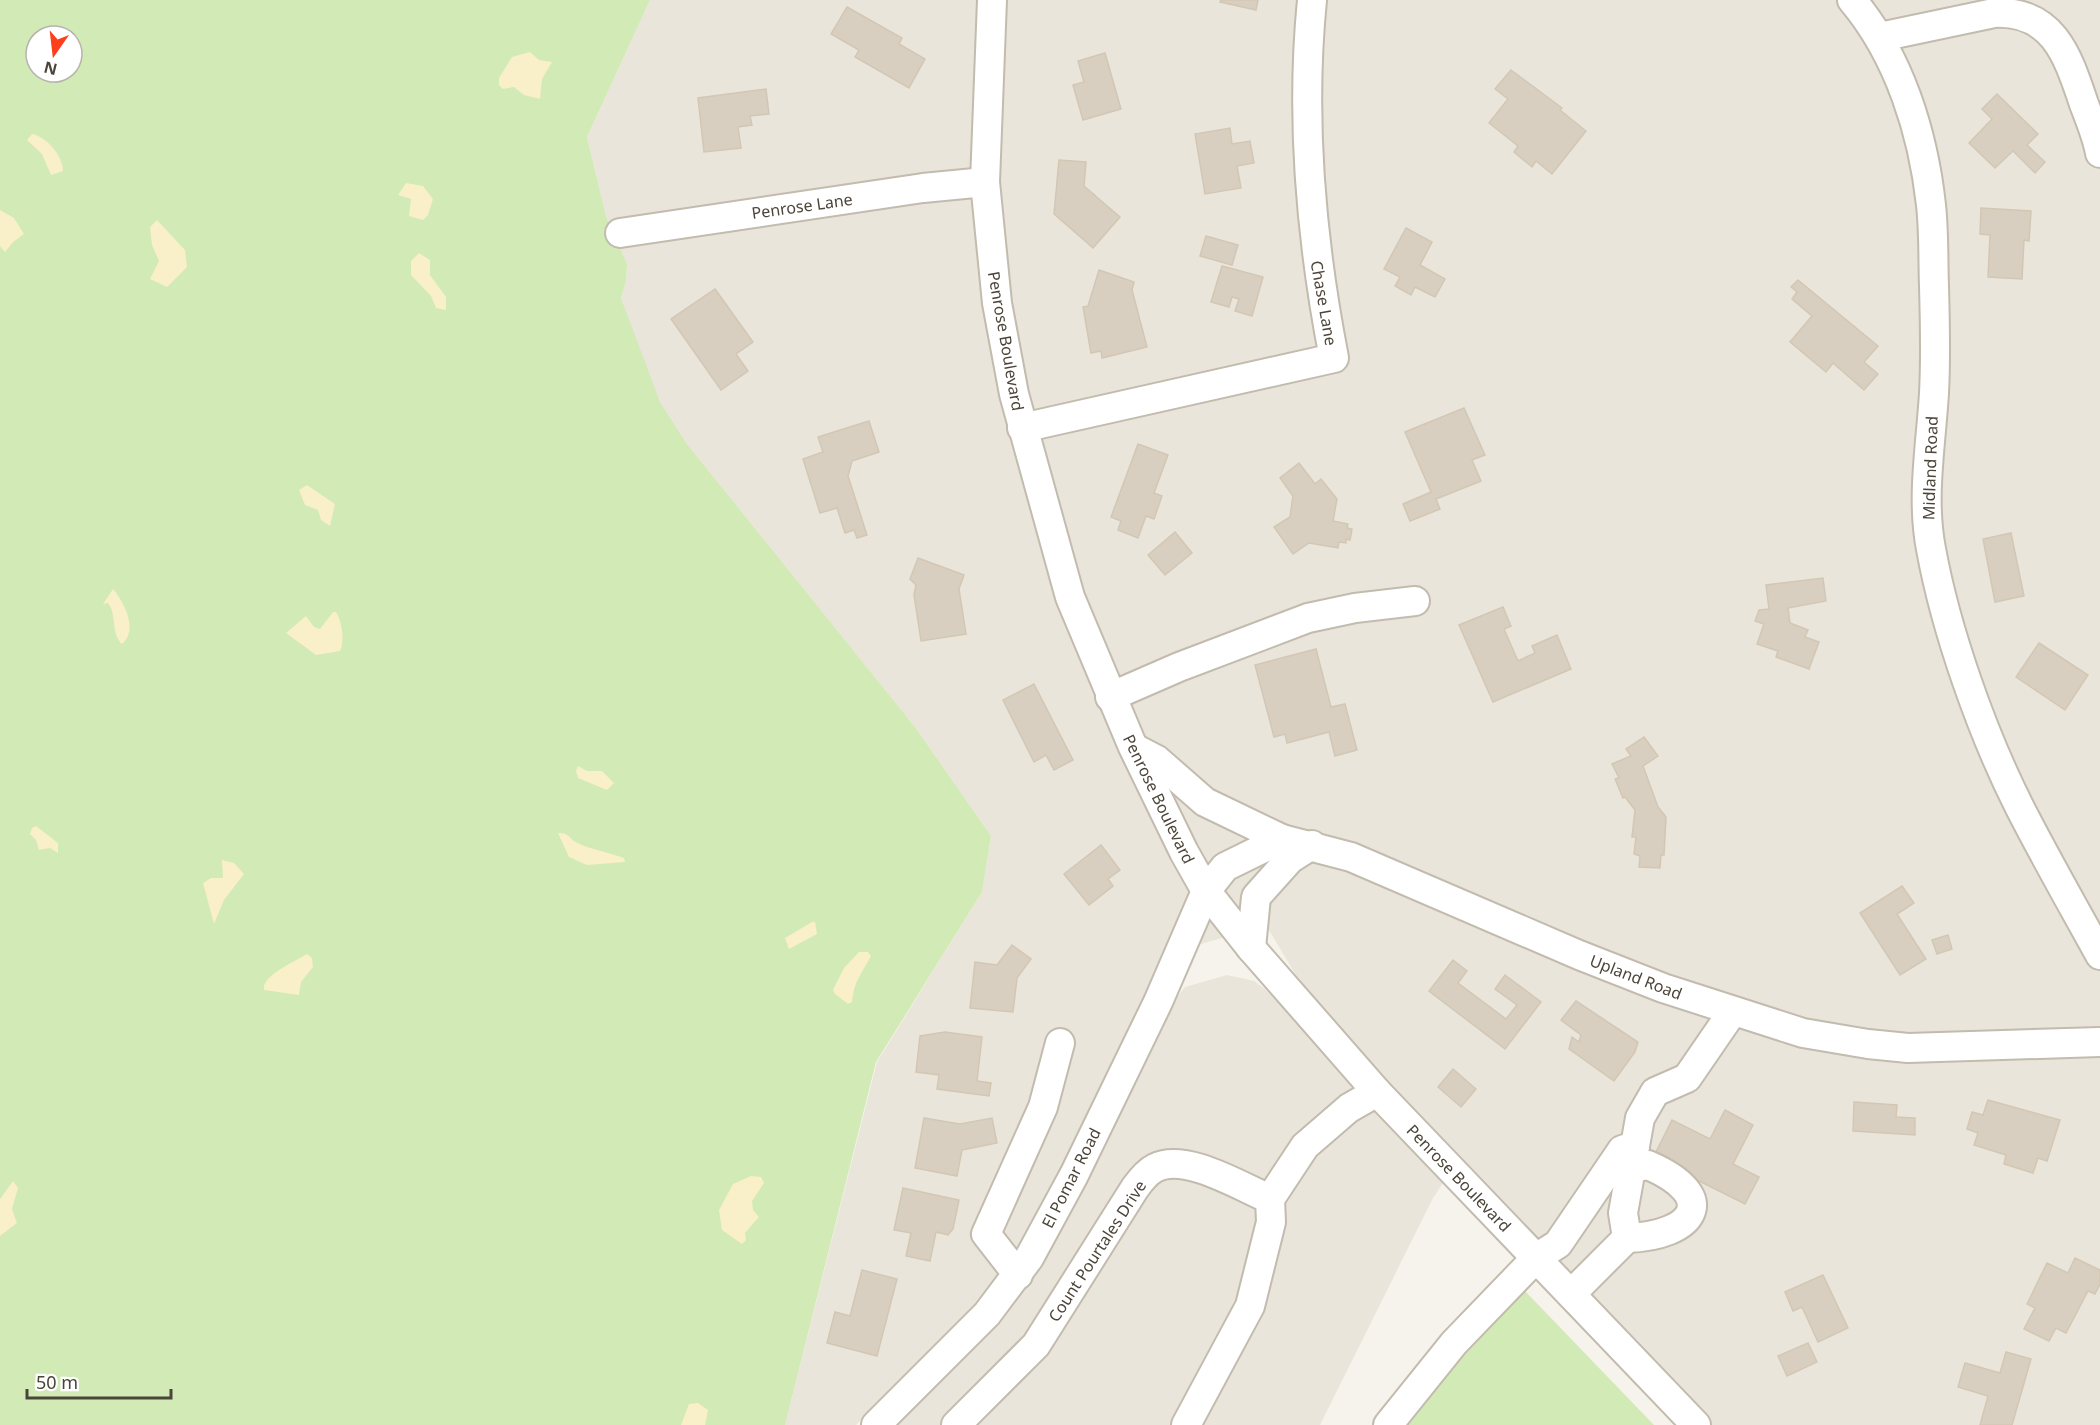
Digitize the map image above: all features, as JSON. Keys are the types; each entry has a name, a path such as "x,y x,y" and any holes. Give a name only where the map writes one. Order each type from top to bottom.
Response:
{"street":[{"name":"Penrose Boulevard","path":"992,0 985,182 997,303 1022,428 1070,597 1110,697 1133,747 1206,891 1251,948 1377,1092 1696,1425"},
{"name":"Chase Lane","path":"1022,428 1334,358 1317,261 1311,203 1307,69 1312,0"},
{"name":"Midland Road","path":"1852,0 1880,37 1895,67 1916,130 1931,203 1936,360 1926,507 1937,578 1948,619 1983,723 2019,807 2100,955"},
{"path":"1880,37 1994,14 2014,12 2034,20 2051,33 2063,49 2073,71 2100,153"},
{"name":"Penrose Lane","path":"620,233 923,188 985,182"},
{"path":"1110,697 1179,666 1308,618 1355,608 1415,601"},
{"name":"Upland Road","path":"1133,747 1157,760 1205,802 1282,839 1351,857 1579,956 1733,1011 1803,1033 1888,1046 2100,1042"},
{"path":"1206,891 1225,867 1282,839"},
{"path":"1251,948 1256,897 1290,859 1312,845"},
{"name":"El Pomar Road","path":"876,1425 987,1314 1017,1275 1051,1221 1158,1002 1206,891"},
{"path":"1627,1238 1623,1213 1640,1118 1655,1092 1686,1078 1733,1011"},
{"path":"1017,1275 986,1234 1043,1107 1060,1043"},
{"path":"1186,1425 1250,1306 1271,1222 1270,1199 1305,1146 1349,1108 1377,1092"},
{"path":"1388,1425 1454,1343 1536,1257 1558,1244 1622,1150 1677,1180 1689,1193 1692,1207 1684,1223 1673,1230 1655,1236 1627,1238 1571,1294"},
{"name":"Count Pourtales Drive","path":"956,1425 1036,1346 1135,1188 1155,1168 1173,1163 1189,1164 1270,1199"}],"shaded area":[{"path":"650,0 2100,0 2100,1425 1709,1425 1408,1105 1300,982 1266,925 1167,954 1034,1224 977,1305 856,1425 785,1425 877,1062 982,892 991,836 915,727 687,444 660,402 645,367 621,298 626,281 627,264 606,216 587,137"},
{"path":"1227,975 1254,981 1266,990 1447,1177 1433,1198 1320,1425 896,1425 1040,1266 1071,1211 1175,1000 1185,987"}],"green space":[{"path":"0,0 650,0 587,137 606,216 627,264 626,281 621,298 660,402 687,444 915,727 991,836 982,892 876,1062 785,1425 0,1425"},
{"path":"1523,1289 1654,1425 1403,1425"}],"sand":[{"path":"530,52 539,60 552,62 542,79 540,99 524,95 514,87 503,89 499,85 499,78 512,57"},
{"path":"32,134 43,139 53,148 60,159 63,171 51,175 42,154 27,140"},
{"path":"406,183 423,186 433,199 428,215 423,220 409,216 411,199 398,195"},
{"path":"0,210 14,218 24,234 5,252 0,246"},
{"path":"157,220 185,250 187,267 167,287 150,279 159,261 152,245 150,227"},
{"path":"419,253 430,260 430,275 446,297 446,310 436,308 431,296 411,275 411,261"},
{"path":"307,485 335,504 330,526 321,520 318,510 305,505 299,490"},
{"path":"113,589 125,608 130,624 127,638 122,644 116,635 111,608 108,603 103,604"},
{"path":"333,612 336,612 338,616 343,637 340,651 316,655 286,633 306,616 314,627 320,629"},
{"path":"578,766 587,771 602,771 614,783 607,790 578,778 576,771"},
{"path":"36,826 58,843 58,853 50,848 39,850 36,840 30,834 32,828"},
{"path":"558,833 566,834 585,846 624,858 625,862 587,865 569,857"},
{"path":"222,860 234,863 244,874 224,900 214,924 203,883 211,878 223,878"},
{"path":"815,922 817,934 789,949 785,938"},
{"path":"859,952 868,952 871,956 856,983 852,1002 848,1004 833,990 844,968"},
{"path":"307,954 312,958 313,967 301,982 299,995 264,990 264,985 273,975"},
{"path":"751,1176 761,1177 764,1183 752,1201 753,1210 759,1217 745,1233 746,1240 742,1244 722,1230 719,1210 733,1184"},
{"path":"13,1181 18,1188 12,1209 17,1223 0,1236 0,1199"},
{"path":"698,1403 708,1410 705,1425 681,1425 689,1404"}],"building":[{"path":"1221,0 1258,0 1256,10 1220,2"},
{"path":"847,7 902,38 899,44 925,59 909,88 855,57 859,50 831,34"},
{"path":"1105,53 1121,109 1083,120 1073,85 1084,82 1078,61"},
{"path":"1511,70 1562,108 1560,110 1586,131 1552,174 1536,161 1532,167 1514,152 1518,146 1489,123 1508,99 1495,89"},
{"path":"766,89 769,114 750,116 752,125 738,127 741,148 704,152 698,98"},
{"path":"1997,94 2038,134 2027,145 2045,162 2035,173 2013,151 1995,168 1969,143 1992,119 1982,109"},
{"path":"1230,128 1232,144 1250,141 1254,163 1237,166 1241,188 1205,194 1195,134"},
{"path":"1059,160 1086,162 1084,186 1120,217 1093,248 1054,214"},
{"path":"1981,208 2031,211 2029,241 2024,240 2022,279 1988,277 1990,235 1980,234"},
{"path":"1406,228 1432,242 1420,265 1445,279 1435,297 1415,287 1411,295 1395,286 1400,277 1384,269"},
{"path":"1206,236 1238,245 1232,265 1200,256"},
{"path":"1222,266 1263,277 1252,316 1235,311 1239,299 1232,297 1229,307 1211,302"},
{"path":"1099,270 1134,282 1132,290 1147,347 1102,358 1101,351 1091,353 1083,307 1088,306"},
{"path":"1798,280 1878,346 1864,362 1878,374 1864,390 1833,363 1826,372 1790,342 1812,316 1792,299 1797,292 1791,287"},
{"path":"715,289 753,342 736,354 748,371 721,390 671,319"},
{"path":"1464,408 1485,455 1472,460 1481,481 1436,499 1440,509 1410,521 1403,504 1431,492 1405,432"},
{"path":"869,421 879,452 852,461 848,476 867,535 857,538 854,530 845,533 837,508 820,513 803,459 823,452 818,437"},
{"path":"1138,444 1168,455 1154,493 1162,496 1154,519 1146,516 1138,538 1118,530 1121,521 1111,517"},
{"path":"1299,463 1315,484 1321,479 1337,499 1333,521 1348,524 1347,528 1352,529 1350,540 1346,539 1346,543 1339,542 1338,548 1309,543 1293,554 1274,527 1290,517 1293,496 1280,478"},
{"path":"1175,532 1192,553 1165,575 1148,555"},
{"path":"2011,533 2024,596 1995,602 1983,539"},
{"path":"918,558 964,575 959,589 966,634 921,641 914,595 916,585 910,579"},
{"path":"1823,578 1826,601 1788,608 1790,623 1808,630 1805,637 1819,642 1809,669 1776,657 1778,651 1757,644 1764,624 1755,621 1759,610 1769,609 1766,585"},
{"path":"1503,607 1511,626 1504,629 1518,661 1535,653 1532,646 1557,635 1571,669 1493,702 1459,625"},
{"path":"2039,643 2088,675 2065,710 2016,677"},
{"path":"1316,649 1331,707 1345,704 1357,750 1335,756 1329,732 1287,743 1285,734 1274,737 1255,665"},
{"path":"1034,684 1073,760 1054,770 1046,755 1034,762 1003,700"},
{"path":"1644,737 1658,756 1643,766 1658,807 1666,817 1664,855 1661,855 1660,868 1639,867 1640,856 1634,854 1636,837 1632,837 1635,810 1625,797 1623,798 1615,779 1619,778 1612,764 1631,756 1626,749"},
{"path":"1101,845 1120,870 1108,879 1113,886 1089,905 1064,874"},
{"path":"1902,886 1914,903 1897,914 1926,959 1900,975 1860,913"},
{"path":"1948,935 1952,949 1937,954 1932,940"},
{"path":"1012,945 1031,959 1017,978 1013,1012 970,1008 975,962 997,965"},
{"path":"1453,960 1467,971 1458,983 1506,1019 1517,1005 1495,989 1505,975 1541,1002 1505,1049 1429,991"},
{"path":"1576,1001 1638,1042 1635,1052 1614,1081 1569,1049 1572,1037 1579,1042 1581,1035 1561,1020"},
{"path":"945,1032 982,1037 977,1081 991,1083 989,1096 937,1089 939,1075 916,1072 920,1036"},
{"path":"1453,1069 1476,1089 1461,1107 1438,1087"},
{"path":"1988,1100 2060,1120 2047,1161 2038,1158 2033,1173 2004,1164 2006,1155 1974,1145 1978,1133 1967,1129 1972,1112 1983,1115"},
{"path":"1854,1102 1897,1105 1896,1117 1915,1118 1915,1135 1853,1131"},
{"path":"1725,1110 1753,1125 1733,1164 1759,1177 1745,1204 1653,1158 1672,1120 1710,1139"},
{"path":"924,1118 960,1124 992,1118 997,1143 962,1150 957,1176 915,1168"},
{"path":"903,1188 959,1200 953,1229 948,1235 936,1232 930,1261 906,1256 911,1233 894,1230"},
{"path":"2075,1258 2100,1270 2100,1284 2095,1294 2088,1291 2066,1333 2056,1328 2049,1341 2024,1329 2035,1308 2027,1304 2047,1263 2068,1273"},
{"path":"862,1270 897,1279 877,1356 827,1343 835,1312 850,1316"},
{"path":"1823,1275 1848,1328 1818,1342 1802,1307 1793,1311 1785,1292"},
{"path":"1808,1343 1817,1362 1787,1376 1778,1356"},
{"path":"2006,1352 2031,1359 2012,1425 1980,1425 1988,1396 1958,1387 1965,1363 2000,1373"}]}
